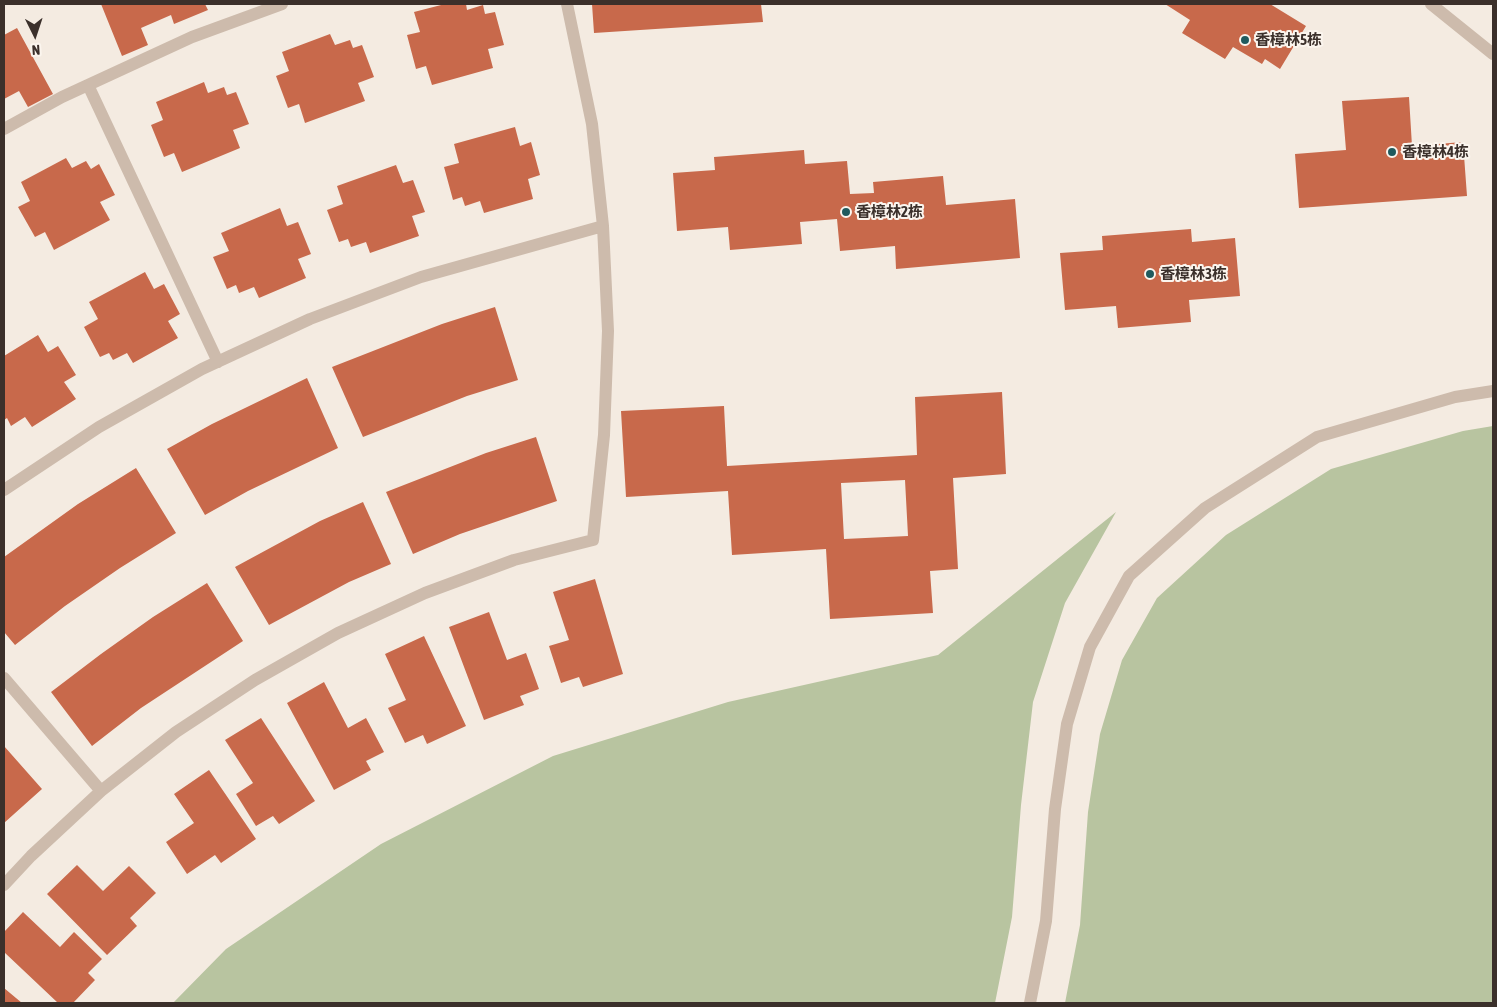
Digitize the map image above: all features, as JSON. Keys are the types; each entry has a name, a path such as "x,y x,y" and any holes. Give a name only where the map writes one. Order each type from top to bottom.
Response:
{"street":[{"path":"4,129 62,97 192,37 282,4"},
{"path":"4,885 31,856 101,791 176,732 247,685 338,633 425,593 505,563 593,540 604,435 608,340 603,226 592,124 567,4"},
{"path":"1431,4 1493,54"},
{"path":"88,85 218,362"},
{"path":"4,490 99,427 218,362 310,319 421,277 603,226"},
{"path":"1030,1003 1046,921 1055,809 1067,724 1090,647 1130,576 1205,508 1317,438 1455,397 1493,391"},
{"path":"4,678 101,791"}],"green space":[{"path":"1493,426 1493,1003 1065,1003 1080,925 1088,812 1100,734 1122,660 1157,598 1226,535 1331,469 1463,431"},
{"path":"1116,512 1065,603 1033,702 1021,805 1012,917 995,1003 173,1003 226,949 381,844 553,756 728,702 938,655"}],"building":[{"path":"101,4 205,4 208,10 174,24 171,15 141,28 148,45 122,56"},
{"path":"445,4 466,4 467,10 483,5 485,14 495,12 504,45 488,49 493,68 432,85 426,66 416,69 407,35 420,32 414,12"},
{"path":"592,4 761,4 763,22 594,33"},
{"name":"香樟林5栋","path":"1165,4 1270,4 1306,26 1280,69 1265,59 1262,64 1233,47 1225,59 1182,33 1190,20"},
{"path":"17,28 53,94 28,107 19,91 4,99 4,35"},
{"path":"330,34 335,45 350,40 353,48 362,45 374,77 358,83 365,101 305,123 299,104 288,108 276,76 289,71 282,52"},
{"path":"204,82 208,93 224,87 227,95 236,92 249,124 233,130 240,148 182,172 174,153 164,157 151,125 163,120 156,102"},
{"name":"香樟林4栋","path":"1409,97 1412,146 1463,142 1467,196 1299,208 1295,154 1346,150 1342,101"},
{"path":"515,127 520,146 531,142 540,175 528,179 533,199 484,213 480,201 465,206 462,197 453,200 444,167 459,163 454,144"},
{"name":"香樟林2栋","path":"804,150 805,164 847,161 850,194 874,193 873,182 943,176 946,205 1015,199 1020,258 896,269 895,246 840,251 837,219 800,222 802,244 730,250 728,227 677,231 673,173 715,170 714,157"},
{"path":"66,158 72,168 86,161 91,169 99,164 115,195 100,202 110,220 54,250 45,232 35,237 18,207 30,201 21,182"},
{"path":"396,165 403,183 413,180 425,212 412,216 419,236 370,253 366,242 351,247 348,239 339,242 327,210 343,204 337,186"},
{"path":"280,208 287,226 298,222 311,254 298,259 306,278 259,298 254,287 239,293 236,285 227,289 213,257 229,251 221,233"},
{"name":"香樟林3栋","path":"1191,229 1192,242 1235,238 1240,296 1189,300 1191,322 1118,328 1116,306 1065,310 1060,253 1103,250 1102,236"},
{"path":"145,272 154,289 164,284 180,314 168,321 178,338 133,363 127,353 113,360 109,353 100,357 84,327 98,319 89,302"},
{"path":"495,307 518,380 467,396 363,437 332,367 442,324"},
{"path":"38,335 48,352 58,346 76,375 64,382 76,399 32,427 25,417 11,426 7,418 4,420 4,356"},
{"path":"307,378 338,448 248,491 205,515 167,449 212,424"},
{"path":"1002,392 1006,474 953,478 958,569 930,571 933,613 830,619 826,549 732,555 728,491 626,497 621,411 724,406 727,466 917,455 915,397","holes":["905,480 908,536 844,539 841,483"]},
{"path":"536,437 557,501 460,534 413,554 386,492 486,453"},
{"path":"136,468 176,533 120,568 65,606 15,645 4,632 4,557 78,504"},
{"path":"363,502 391,564 349,582 269,625 235,567 320,521"},
{"path":"595,579 623,674 583,687 579,677 561,683 549,646 569,640 553,592"},
{"path":"207,583 243,641 141,708 92,746 51,692 153,617"},
{"path":"489,612 507,660 526,653 539,689 520,696 524,705 484,720 449,627"},
{"path":"424,636 466,726 427,744 423,735 405,743 388,708 406,700 385,654"},
{"path":"324,682 348,728 366,718 384,752 366,761 371,770 334,790 287,703"},
{"path":"261,718 315,801 279,824 273,816 256,826 236,794 253,783 225,740"},
{"path":"4,746 42,789 4,823"},
{"path":"209,770 256,839 221,863 215,855 187,874 166,842 194,823 174,794"},
{"path":"77,865 103,891 129,866 156,893 130,918 137,926 107,955 47,894"},
{"path":"23,912 60,947 74,932 102,959 88,973 95,980 73,1003 58,1003 4,952 4,932"},
{"path":"4,988 22,1003 4,1003"}],"place":[{"name":"香樟林5栋","path":"1245,40"},
{"name":"香樟林4栋","path":"1392,152"},
{"name":"香樟林2栋","path":"846,212"},
{"name":"香樟林3栋","path":"1150,274"}]}
